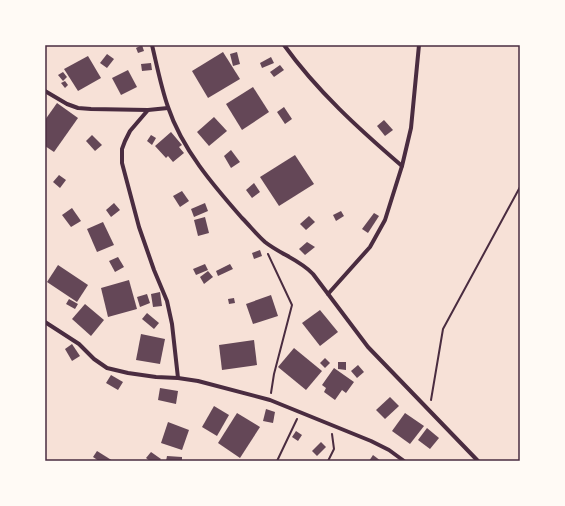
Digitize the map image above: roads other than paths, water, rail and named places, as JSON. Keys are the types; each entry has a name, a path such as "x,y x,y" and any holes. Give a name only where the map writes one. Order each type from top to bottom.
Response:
{"street":[{"path":"152,45 168,108 197,163 231,206 264,241 280,253 307,268 313,274 368,347 478,461"},
{"path":"284,45 297,63 329,100 402,166"},
{"path":"328,294 370,247 386,220 402,166 411,128 419,45"},
{"path":"45,91 67,104 78,108 148,110 168,108"},
{"path":"148,110 130,131 125,141 122,149 122,163 139,227 167,301 172,324 178,378"},
{"path":"45,322 79,344 94,359 107,368 128,373 198,381 270,400 300,411 388,450 404,461"}]}
